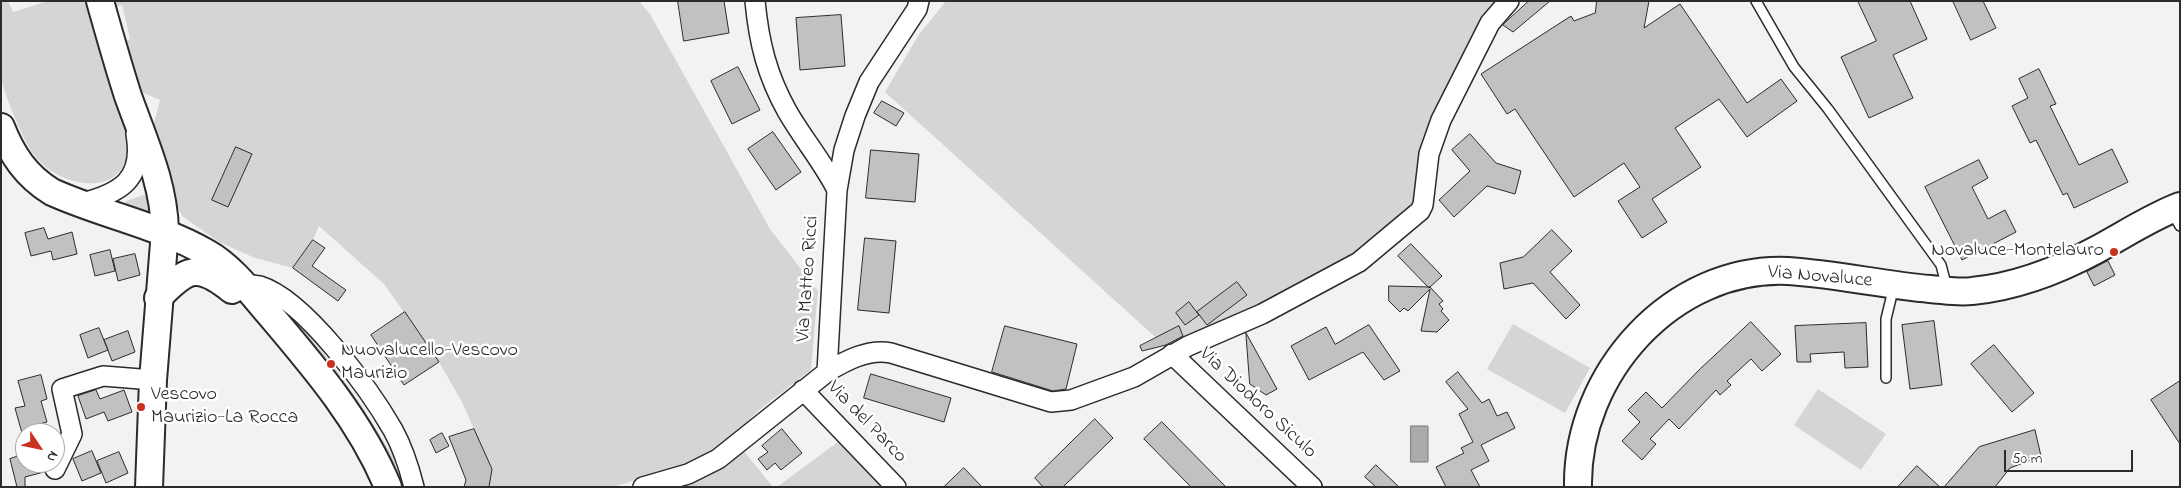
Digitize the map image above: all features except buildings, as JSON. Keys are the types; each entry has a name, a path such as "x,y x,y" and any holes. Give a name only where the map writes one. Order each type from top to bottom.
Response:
{"main road":[{"path":"100,1 165,208 165,231 158,298 153,380 149,487"},
{"path":"3,140 19,163 39,184 52,192 82,204 165,231 209,254 244,285 334,392 360,432 388,487"},
{"name":"Via Novaluce","path":"1578,487 1578,471 1587,424 1600,390 1620,355 1644,328 1671,306 1698,291 1724,280 1752,273 1787,271 1831,275 1894,286 1970,291 2005,285 2064,265 2177,210"},
{"path":"158,298 177,279 187,273 210,274 280,327"}],"street":[{"name":"Via Matteo Ricci","path":"755,1 758,38 770,74 788,112 827,168 837,190"},
{"name":"Via Matteo Ricci","path":"827,372 837,190 844,150 869,82 916,9 919,1"},
{"path":"643,487 688,474 718,459 827,372 838,365 880,351 1051,402 1071,400 1134,377 1172,354 1262,314 1359,262 1416,216 1423,205 1429,154 1441,120 1490,23 1509,1"},
{"path":"82,204 114,194 122,188 133,173 138,148 131,103"},
{"path":"244,285 260,286 293,306 347,365 393,430 408,462 414,487"},
{"name":"Via Diodoro Siculo","path":"1172,354 1312,487"},
{"path":"65,448 72,434 62,389 103,376 153,380"},
{"name":"Via del Parco","path":"803,390 896,487"}],"lane":[{"path":"1756,1 1794,66 1828,109 1941,265 1948,291"},
{"path":"1886,378 1886,319 1894,286"}],"shaded area":[{"path":"1,1 8,1 13,12 48,1 90,1 128,138 127,158 119,172 108,180 93,183 77,182 61,176 46,167 34,155 15,118 1,78"},
{"path":"111,1 639,1 650,14 770,229 818,291 811,370 759,410 728,441 710,454 683,466 613,487 489,487 474,429 462,402 439,362 384,284 319,226 313,240 293,268 255,258 219,242 182,216 171,193 151,134 160,100 139,91 123,42 130,39 122,5 113,8"},
{"path":"946,1 1503,1 1487,21 1417,204 1358,256 1251,312 1184,340 1164,345 885,92 918,36"},
{"path":"144,195 149,197 151,212 147,214 125,206 126,201"},
{"path":"281,305 329,360 383,441 396,462 395,465 391,465 278,308"},
{"path":"1513,324 1590,368 1565,413 1487,369"},
{"path":"1818,389 1886,434 1861,470 1794,425"},
{"path":"1411,426 1428,426 1428,462 1411,462"},
{"path":"839,441 883,487 777,487"},
{"path":"743,450 773,487 668,487"}],"place":[{"name":"Novaluce-Montelauro","path":"2114,252"},
{"name":"Nuovalucello-Vescovo Maurizio","path":"331,364"},
{"name":"Vescovo Maurizio-La Rocca","path":"141,407"}]}
